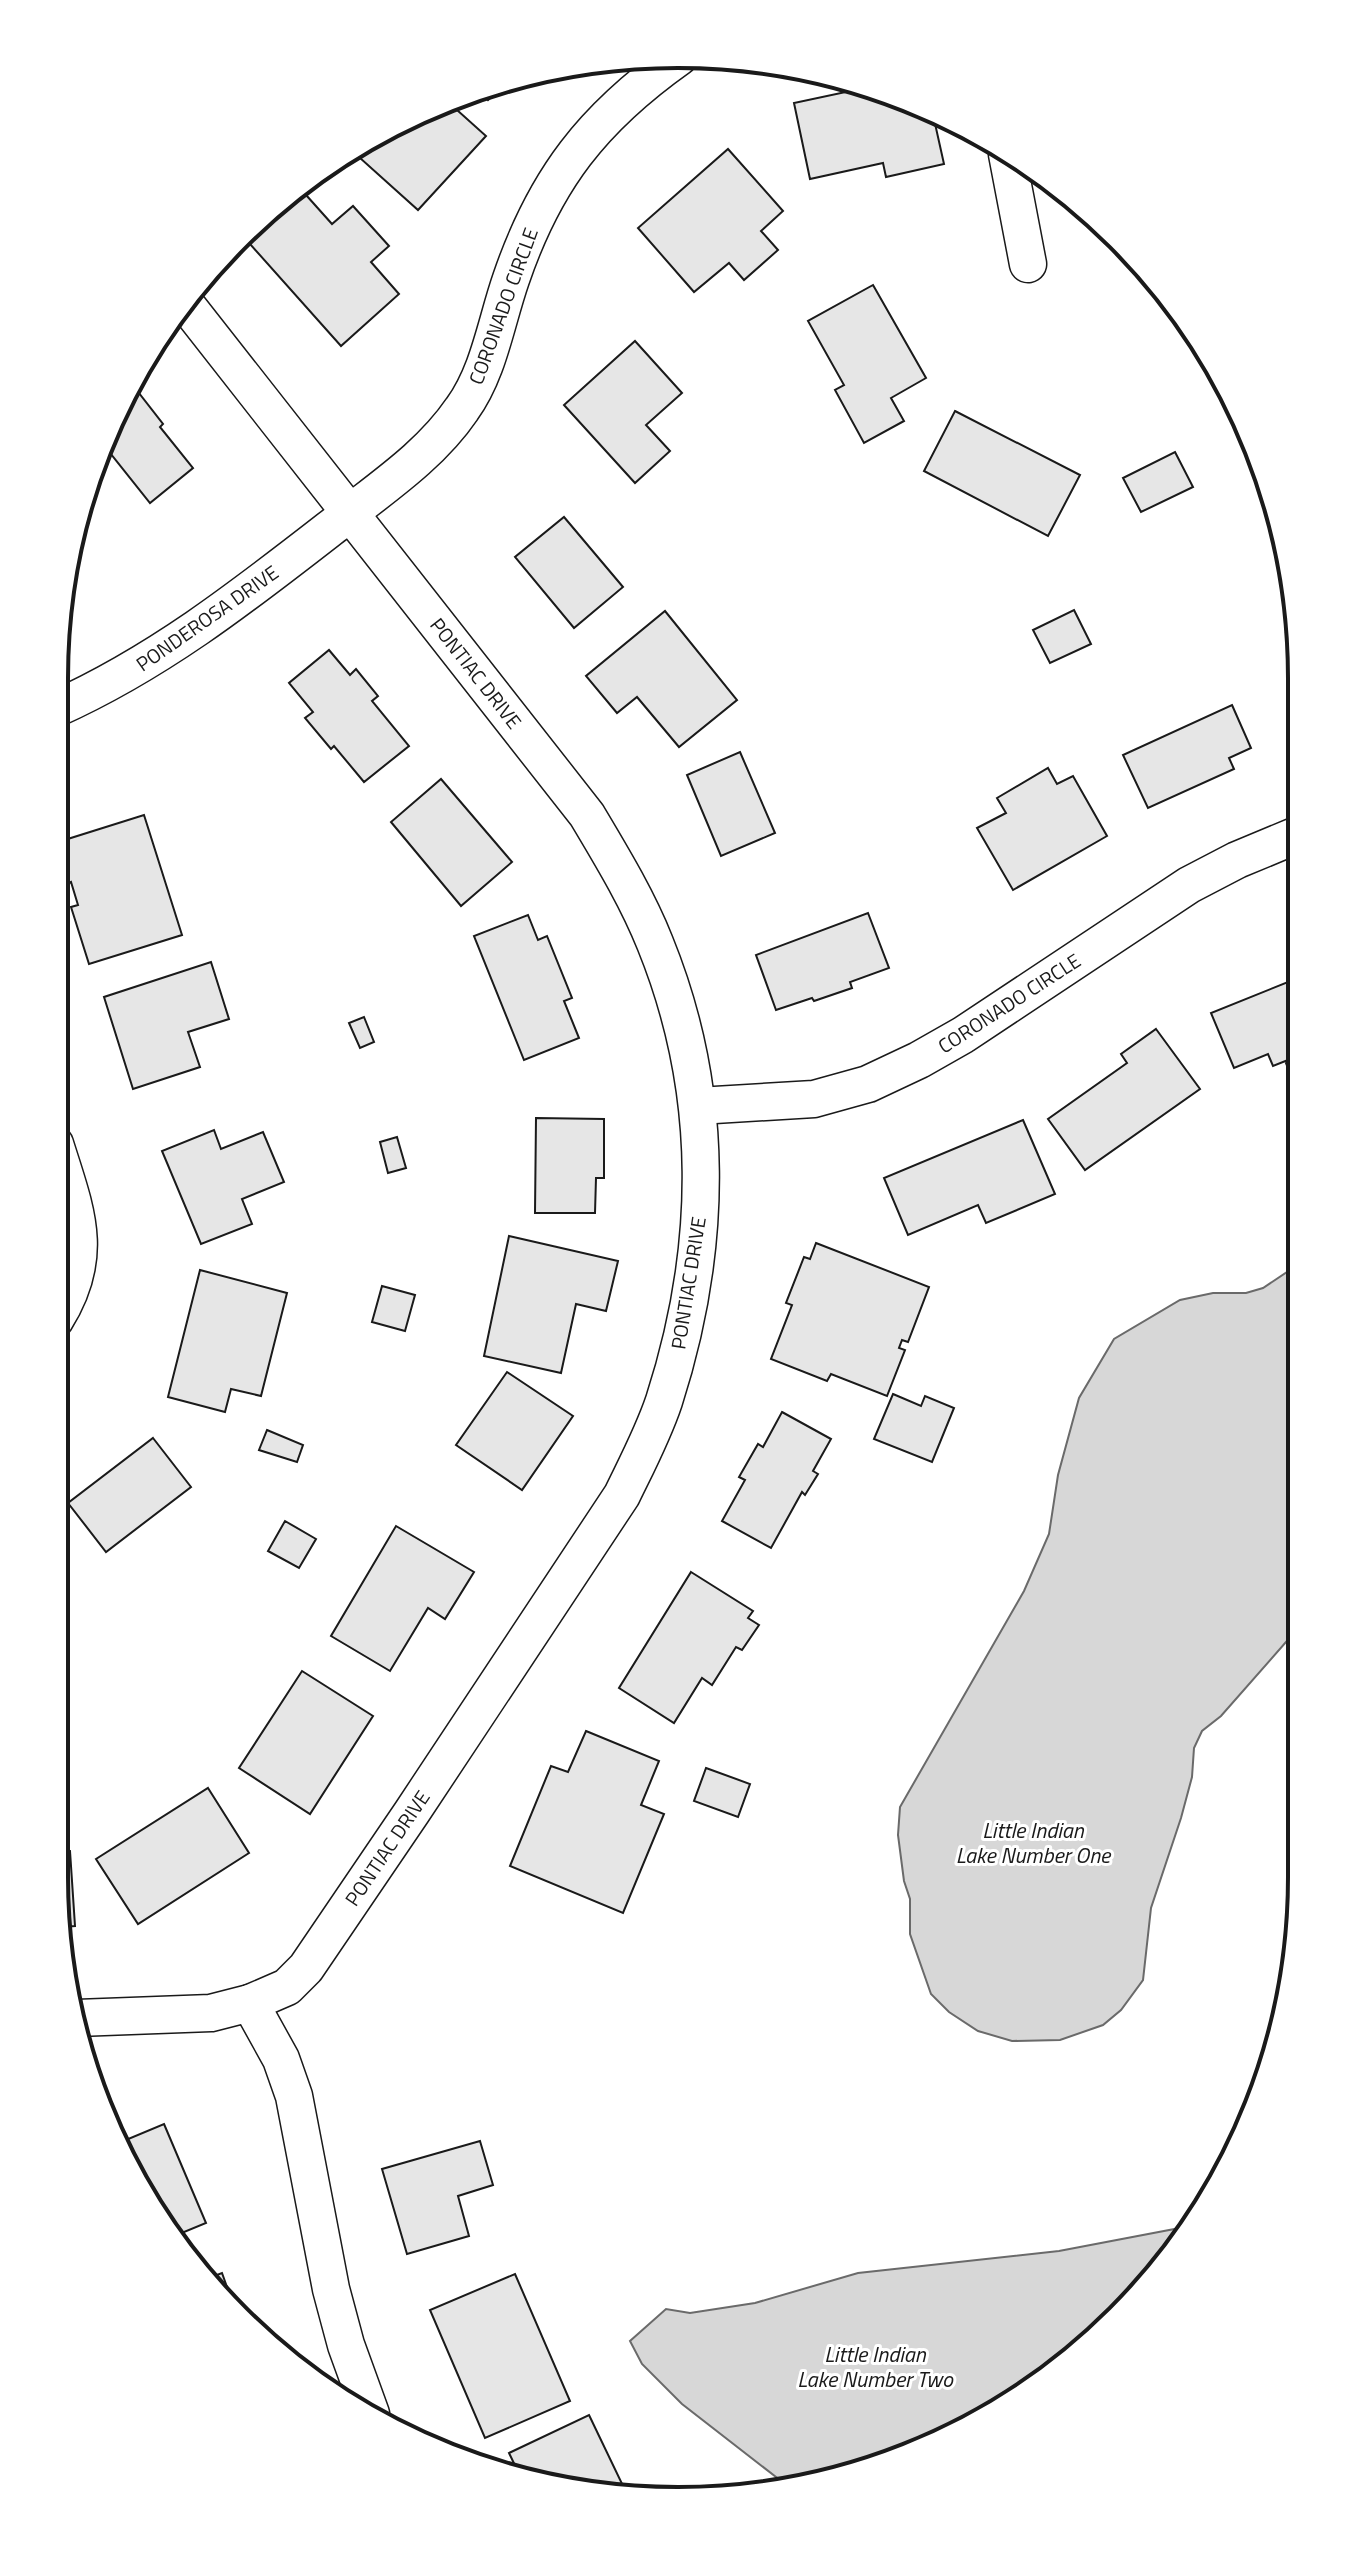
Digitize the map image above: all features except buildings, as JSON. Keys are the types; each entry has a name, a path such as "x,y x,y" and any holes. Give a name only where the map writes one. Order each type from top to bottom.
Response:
{"street":[{"name":"CORONADO CIRCLE","path":"351,512 427,452 464,408 481,374 511,278 551,189 581,144 603,119 665,68"},
{"path":"1009,166 1028,264"},
{"name":"PONTIAC DRIVE","path":"85,2018 211,2013 250,2003 287,1987 306,1968 622,1495 663,1403 685,1326 700,1233 702,1170 698,1106 690,1059 656,945 623,876 587,815 191,311"},
{"name":"PONDEROSA DRIVE","path":"68,703 152,659 241,598 351,512"},
{"name":"CORONADO CIRCLE","path":"698,1106 814,1099 868,1084 963,1035 1189,885 1288,839"},
{"path":"68,1186 78,1218 79,1263 68,1299"},
{"path":"250,2003 281,2059 294,2096 331,2289 346,2345 366,2401"}],"water":[{"name":"Little Indian Lake Number One","path":"1288,1271 1288,1640 1221,1716 1202,1731 1194,1748 1192,1777 1181,1818 1151,1908 1143,1980 1121,2010 1103,2025 1060,2040 1012,2041 978,2031 949,2012 931,1994 910,1934 910,1899 904,1881 898,1835 900,1807 1024,1591 1049,1534 1058,1475 1079,1398 1114,1339 1180,1300 1213,1293 1246,1293 1263,1288"},
{"name":"Little Indian Lake Number Two","path":"1176,2229 1137,2279 1109,2308 1080,2336 1017,2384 948,2424 911,2441 874,2455 797,2475 778,2478 682,2404 642,2364 630,2341 666,2309 690,2313 755,2303 858,2273 1059,2251"}]}
